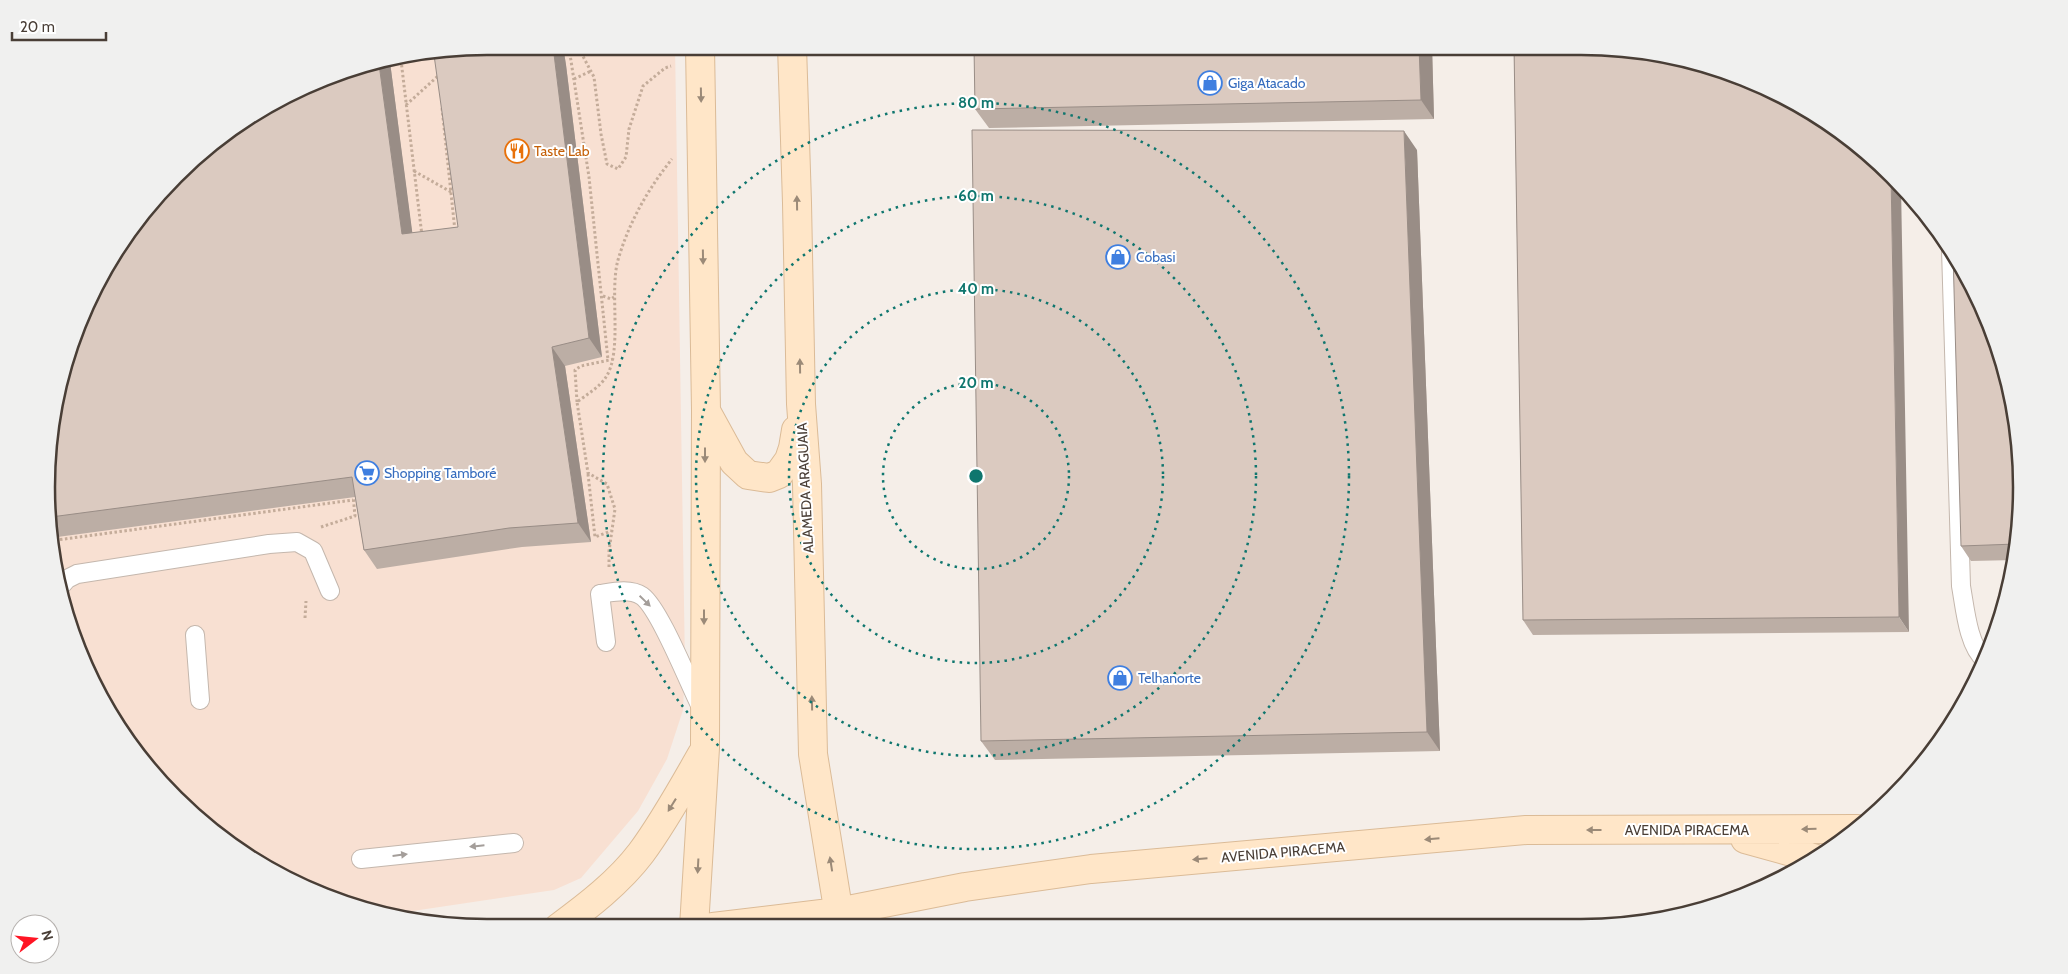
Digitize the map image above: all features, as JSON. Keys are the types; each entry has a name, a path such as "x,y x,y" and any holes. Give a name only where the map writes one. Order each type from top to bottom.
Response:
{"main road":[{"path":"694,919 705,748 706,410 700,55"},
{"name":"ALAMEDA ARAGUAIA","path":"792,55 798,232 800,404 807,484 813,754 840,919"},
{"path":"706,410 734,462 748,475 769,478 779,474 789,460 794,448 800,404"},
{"path":"569,919 613,884 641,853 705,748"},
{"name":"AVENIDA PIRACEMA","path":"840,919 964,888 1091,869 1526,830 1845,829"},
{"path":"1713,830 1805,856"}],"lane":[{"path":"1951,265 1961,586 1968,624 1979,655"},
{"path":"65,581 77,574 269,544 297,542 313,551 330,591"},
{"path":"606,642 604,594 628,591 641,596 654,610 704,714"},
{"path":"195,635 200,700"},
{"path":"361,859 514,843"}],"path":[{"path":"570,55 589,177 608,360"},
{"path":"582,55 594,77 601,134 607,164 618,169 626,157 629,128 643,86 665,68 693,55"},
{"path":"401,63 422,239"},
{"path":"438,70 439,85"},
{"path":"574,79 591,71"},
{"path":"406,105 438,76"},
{"path":"441,105 456,237"},
{"path":"577,402 606,378 614,359 615,296 618,261 638,208 660,174 677,153"},
{"path":"414,170 451,192"},
{"path":"602,296 612,299 615,296"},
{"path":"605,327 614,326"},
{"path":"612,531 595,537 588,473 577,402 575,370 581,366 614,359"},
{"path":"588,473 607,484 615,509 604,594"},
{"path":"59,540 353,498 352,490"}],"shaded area":[{"name":"Shopping Tamboré","path":"675,55 685,666 683,710 667,759 638,811 581,878 554,890 408,912 348,896 322,886 271,861 224,830 202,812 162,772 144,750 113,703 88,652 78,626 63,571 56,515 56,459 63,403 67,387 333,84 403,63 459,56"}],"building":[{"path":"487,55 554,55 589,338 552,347 578,523 509,528 364,550 352,477 56,516 56,459 63,403 78,348 88,322 113,271 144,224 162,202 202,162 224,144 271,113 296,100 348,78 380,69 402,234 458,227 435,59"},
{"name":"Giga Atacado","path":"974,55 1419,55 1421,100 975,109"},
{"path":"1514,55 1581,55 1637,59 1693,70 1746,88 1797,113 1821,128 1866,162 1891,187 1899,617 1523,620"},
{"path":"972,130 1404,131 1427,732 981,741"},
{"path":"1953,269 1980,322 1998,375 2009,431 2013,487 2009,544 1961,546"}],"place":[{"name":"Giga Atacado","path":"1210,83"},
{"name":"Taste Lab","path":"517,151"},
{"name":"Cobasi","path":"1118,257"},
{"name":"Shopping Tamboré","path":"367,473"},
{"name":"Telhanorte","path":"1120,678"}]}
